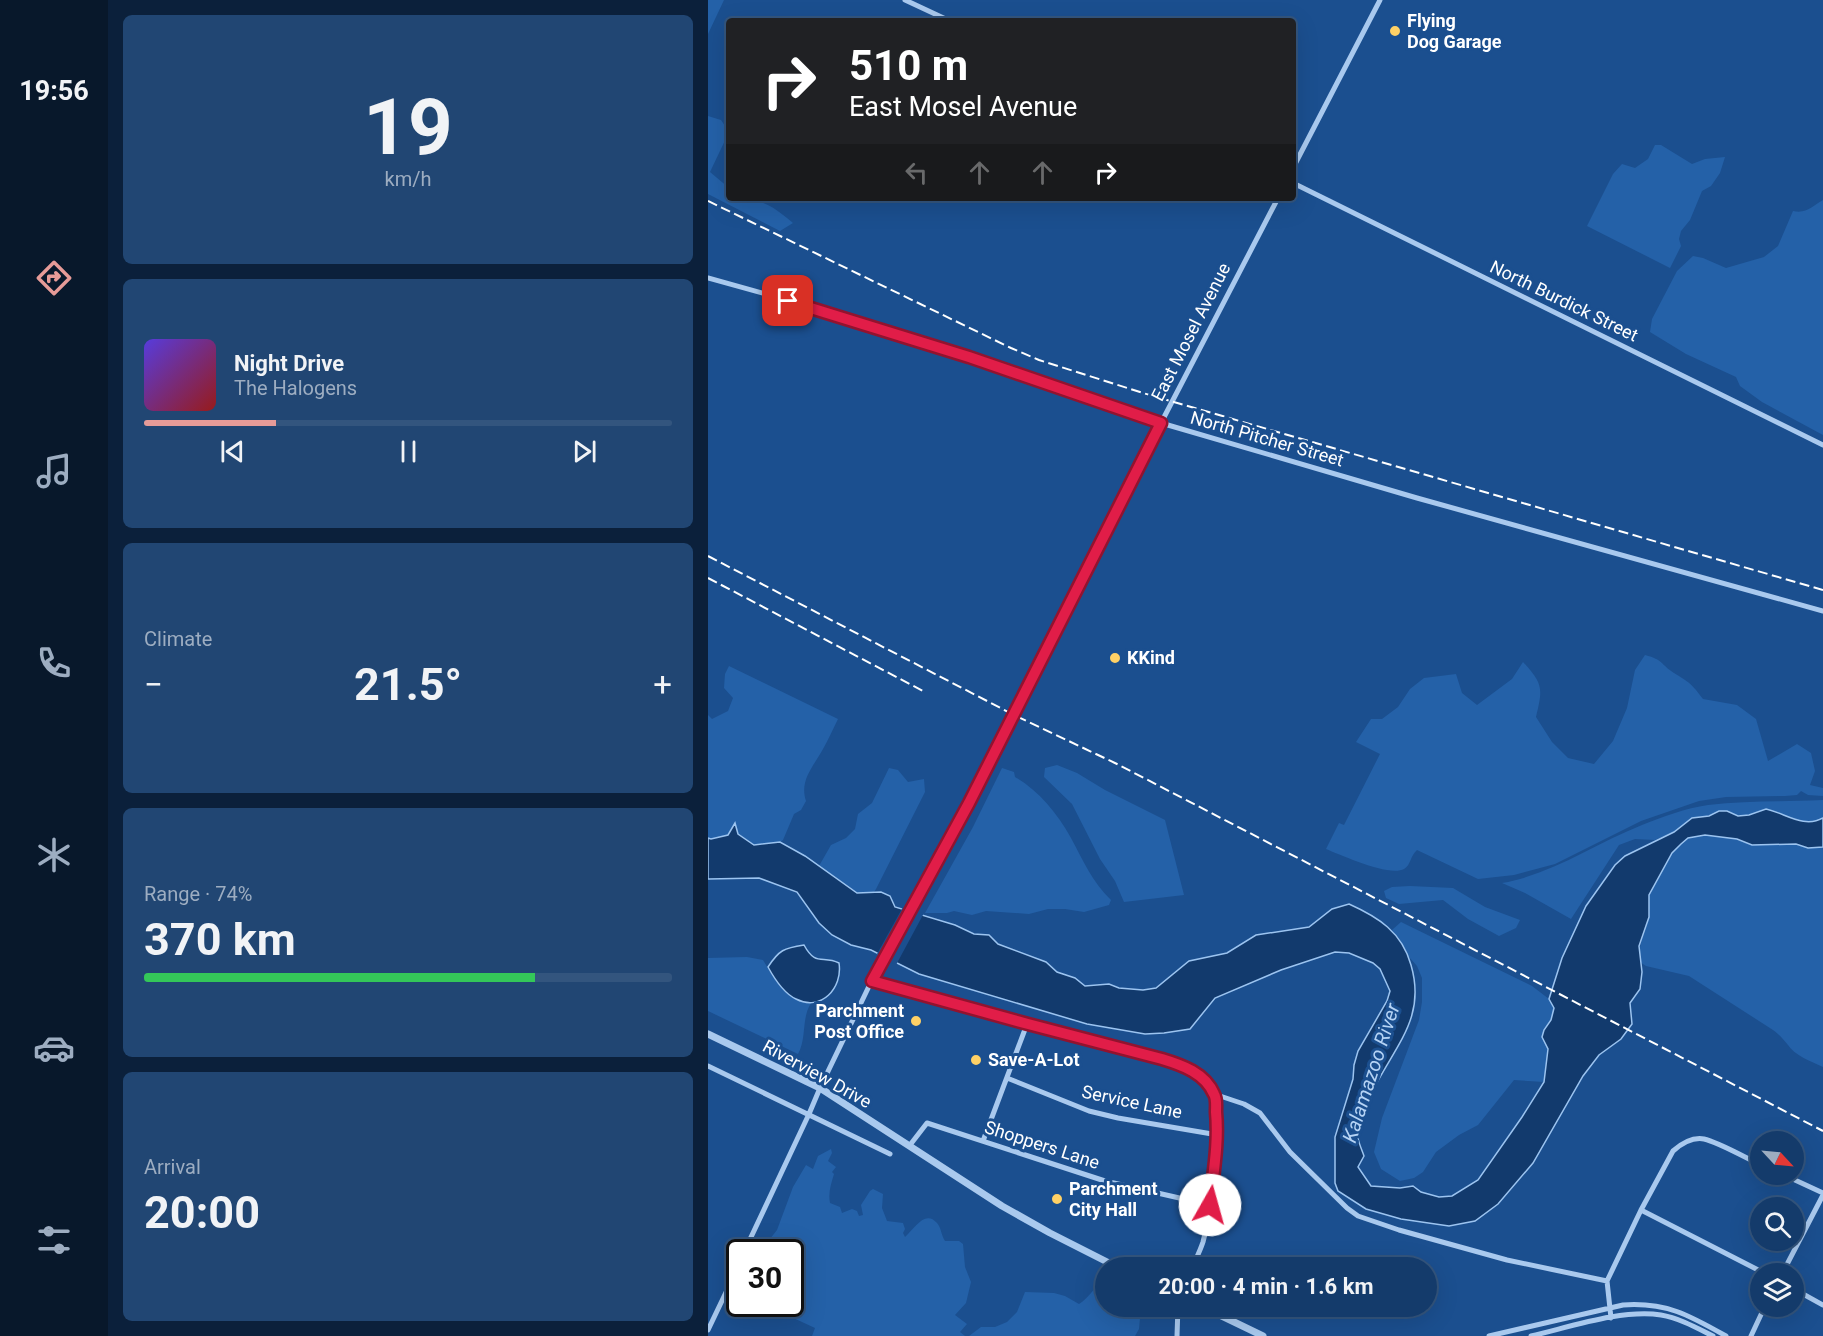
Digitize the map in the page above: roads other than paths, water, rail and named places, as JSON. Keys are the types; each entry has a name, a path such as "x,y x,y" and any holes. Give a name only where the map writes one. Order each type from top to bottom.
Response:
{"street":[{"path":"905,0 944,18"},
{"path":"1296,162 1380,0"},
{"name":"North Burdick Street","path":"1296,184 1823,445"},
{"name":"East Mosel Avenue","path":"750,1239 872,981 969,803 1161,423 1276,201"},
{"name":"North Pitcher Street","path":"708,278 820,309 1161,423 1417,498 1823,611"},
{"path":"872,981 1183,1065 1200,1076 1214,1094 1218,1135 1210,1205 1203,1242 1197,1257"},
{"path":"983,1141 1028,1024"},
{"name":"Riverview Drive","path":"708,1034 820,1088 910,1144 1002,1206 1097,1257"},
{"path":"708,1066 890,1154"},
{"name":"Service Lane","path":"1007,1078 1089,1111 1218,1135"},
{"path":"1214,1094 1244,1104 1260,1113 1290,1152 1358,1216 1498,1258 1607,1281"},
{"name":"Shoppers Lane","path":"910,1144 927,1123 1105,1181 1210,1205"},
{"path":"1611,1318 1607,1281 1641,1210 1673,1151 1692,1140 1704,1139 1750,1160"},
{"path":"1788,1263 1823,1194 1804,1185"},
{"path":"1641,1210 1750,1266"},
{"path":"708,1330 726,1292"},
{"path":"1804,1295 1823,1305"},
{"path":"1489,1336 1640,1304 1659,1305 1688,1316 1726,1336"},
{"path":"1531,1336 1635,1313 1663,1316 1688,1324 1713,1336"},
{"path":"1177,1336 1178,1317"},
{"path":"1224,1317 1263,1336"},
{"path":"1751,1336 1760,1317"}],"water":[{"name":"Kalamazoo River","path":"1766,809 1802,821 1816,821 1823,818 1823,847 1808,848 1796,844 1752,845 1737,839 1705,835 1688,838 1672,853 1649,895 1649,917 1639,946 1642,972 1640,989 1630,1003 1632,1024 1621,1039 1599,1055 1583,1076 1533,1163 1498,1204 1475,1221 1449,1226 1401,1219 1366,1209 1338,1191 1335,1183 1335,1137 1353,1079 1358,1051 1387,1001 1390,991 1380,969 1373,963 1349,953 1335,952 1281,970 1215,998 1190,1029 1145,1034 1087,1024 919,974 871,950 851,945 832,935 819,923 797,892 759,878 708,879 708,838 728,835 735,823 738,834 754,845 780,842 805,856 857,893 881,892 890,896 895,907 955,925 974,934 989,935 998,944 1046,962 1057,972 1075,978 1085,986 1109,984 1119,988 1143,990 1156,988 1189,961 1227,953 1256,935 1309,927 1332,909 1349,904 1379,920 1402,943 1415,982 1413,1012 1409,1025 1377,1082 1359,1127 1358,1138 1364,1156 1358,1167 1371,1186 1400,1188 1413,1186 1421,1192 1439,1197 1452,1196 1478,1180 1544,1082 1548,1049 1542,1037 1551,1020 1554,1008 1549,999 1562,958 1586,906 1615,865 1625,856 1674,832 1692,818 1709,816 1719,811 1727,811 1738,816 1749,815"},
{"path":"804,945 812,956 839,963 834,989 822,1000 814,1002 796,999 787,993 768,967 783,951"}],"railway":[{"path":"708,201 1039,360 1143,393 1823,590"},
{"path":"708,556 1014,715 1117,764 1823,1131"},
{"path":"708,578 925,692"}],"place":[{"name":"Flying Dog Garage","path":"1395,31"},
{"name":"KKind","path":"1115,658"},
{"name":"Parchment Post Office","path":"916,1021"},
{"name":"Save-A-Lot","path":"976,1060"},
{"name":"Parchment City Hall","path":"1057,1199"}]}
